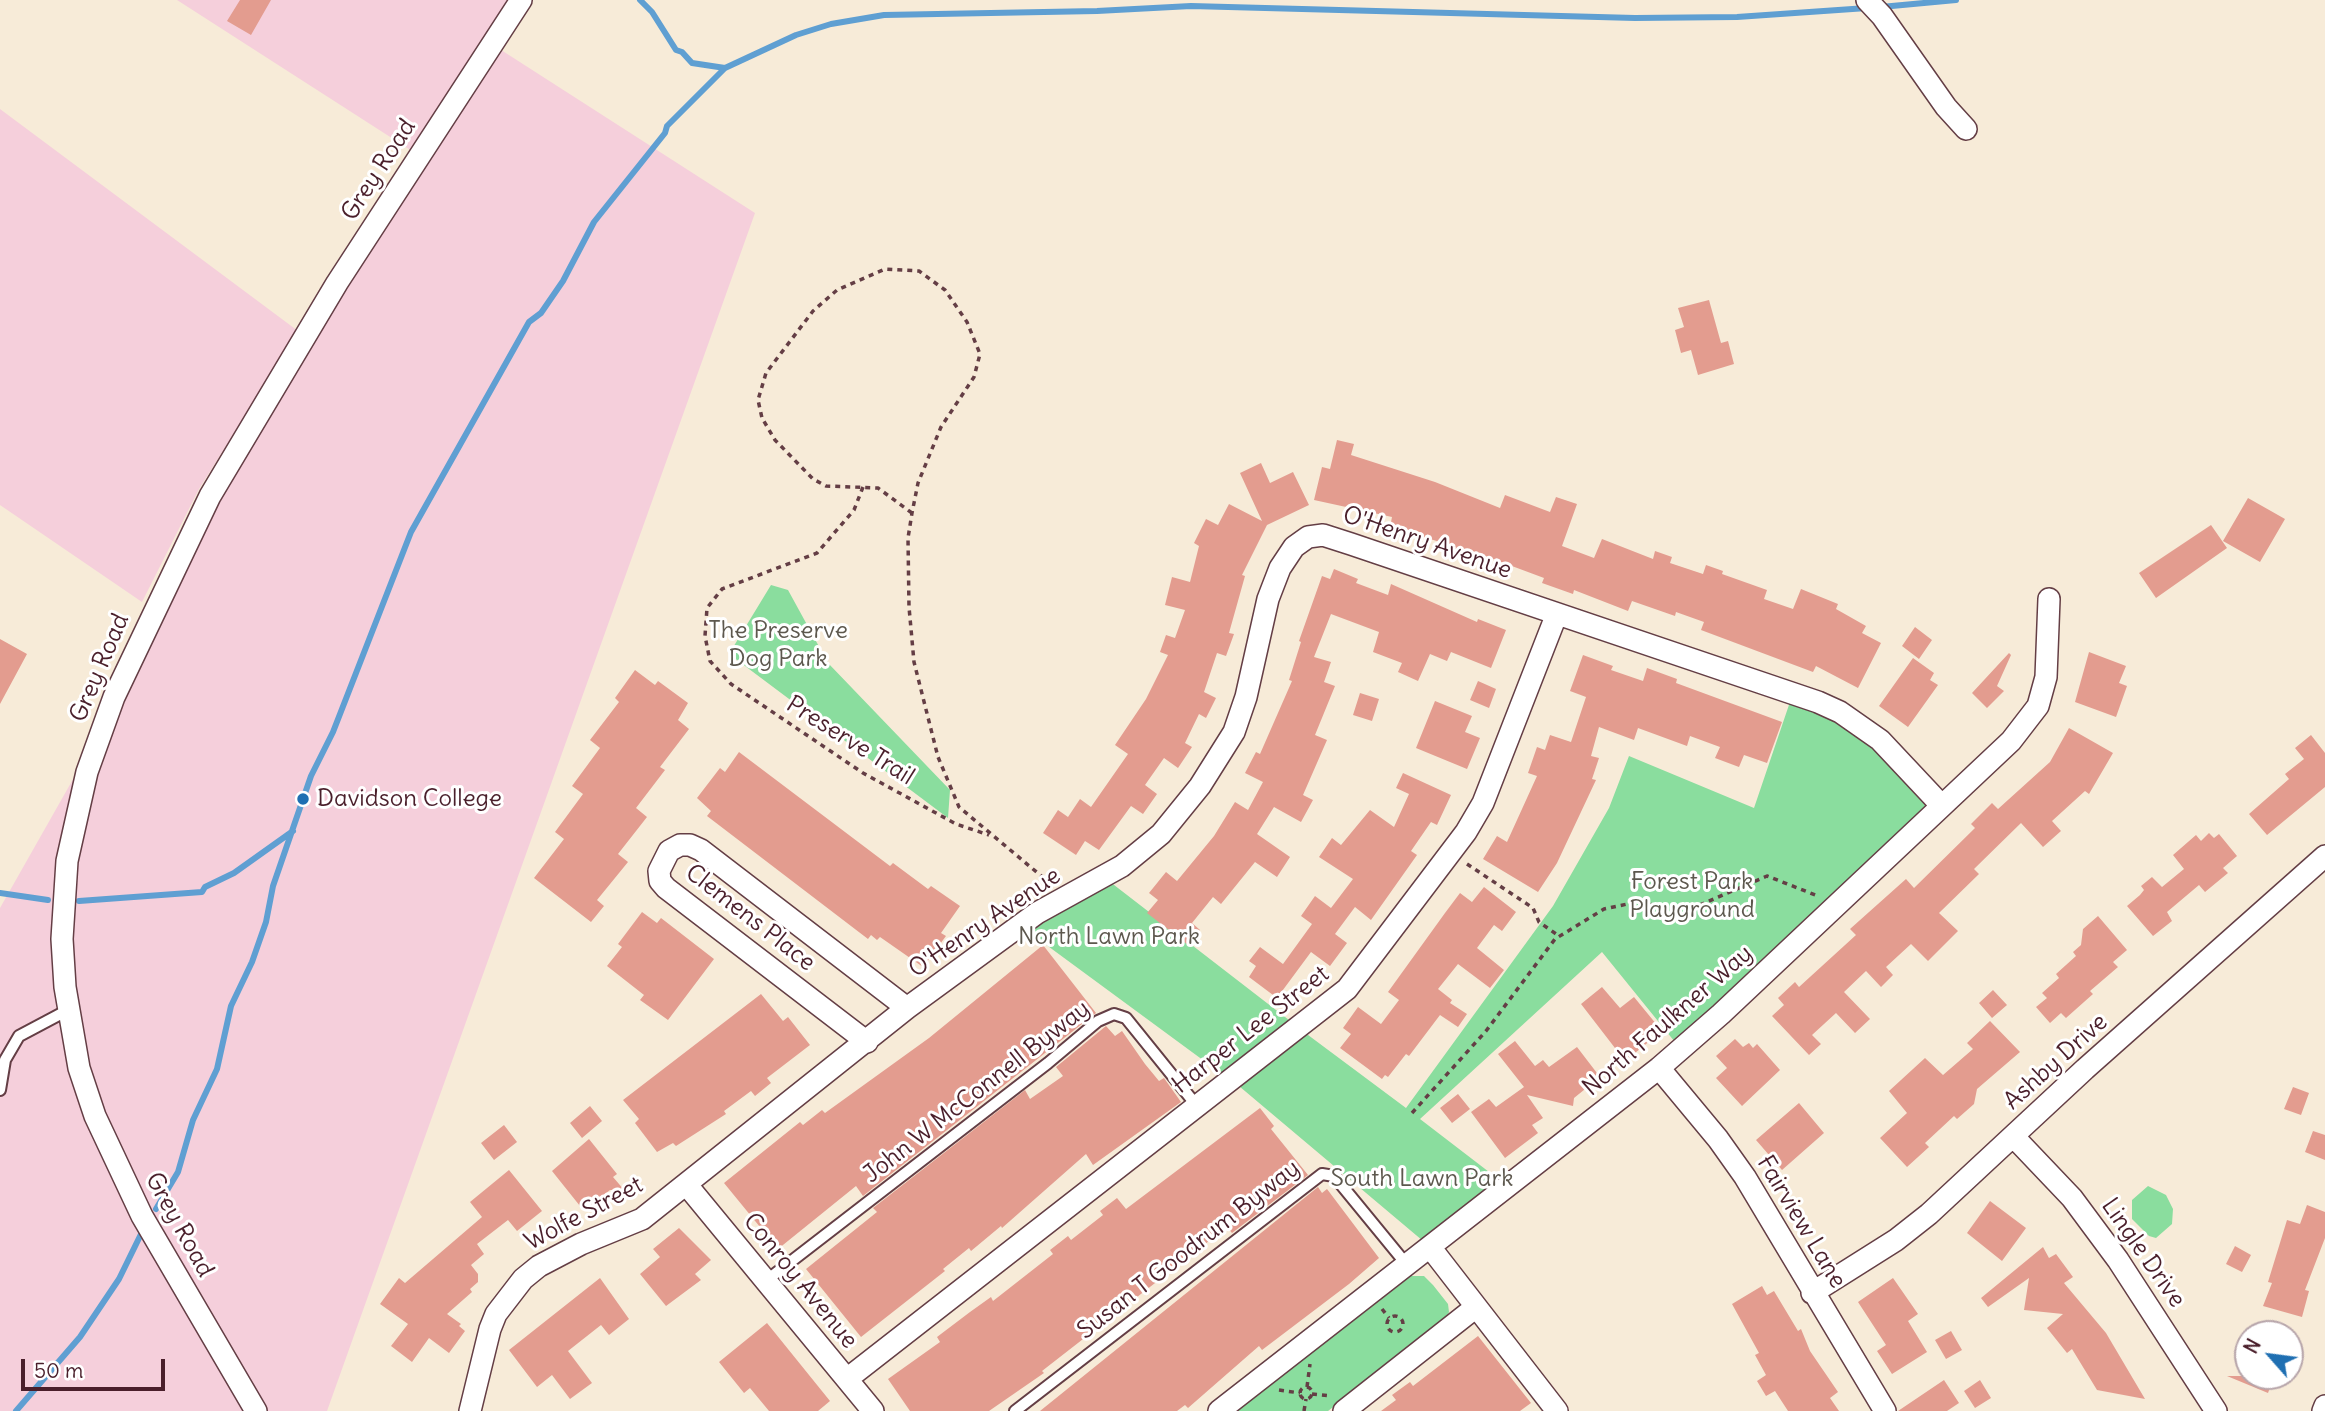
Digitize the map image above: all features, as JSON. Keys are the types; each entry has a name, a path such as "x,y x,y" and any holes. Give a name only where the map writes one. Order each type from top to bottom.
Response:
{"street":[{"name":"Grey Road","path":"256,1411 124,1183 94,1116 79,1068 68,1010 62,939 67,861 87,772 114,697 168,579 236,447 337,283 521,0"},
{"path":"1867,0 1890,26 1946,107 1966,129"},
{"name":"O'Henry Avenue","path":"686,1185 907,1008 1037,913 1144,850 1181,812 1234,732 1246,697 1260,629 1280,568 1294,548 1308,537 1323,535 1342,541 1840,712 1880,740 1942,806"},
{"name":"North Faulkner Way","path":"1219,1411 1659,1068 1721,1014 2011,741 2038,706 2046,677 2049,599"},
{"name":"Harper Lee Street","path":"847,1379 1347,989 1451,853 1483,803 1556,616"},
{"name":"Clemens Place","path":"867,1042 666,888 660,881 659,871 669,851 680,845 690,845 701,850 907,1008"},
{"name":"Ashby Drive","path":"1812,1293 1896,1240 2325,856"},
{"name":"Fairview Lane","path":"1659,1068 1745,1177 1885,1411"},
{"name":"Lingle Drive","path":"2013,1136 2072,1198 2119,1260 2216,1411"},
{"name":"Conroy Avenue","path":"686,1185 873,1411"},
{"name":"Wolfe Street","path":"470,1411 489,1329 496,1314 523,1279 539,1266 581,1244 642,1219 686,1185"},
{"path":"1430,1247 1551,1409"},
{"path":"1344,1411 1476,1307"}],"lane":[{"path":"0,1090 5,1060 19,1036 68,1010"},
{"name":"John W McConnell Byway","path":"767,1280 1048,1063 1098,1021 1114,1014 1126,1018 1197,1106"},
{"name":"Susan T Goodrum Byway","path":"1015,1411 1322,1174 1334,1176 1407,1265"}],"path":[{"name":"Preserve Trail","path":"912,513 878,488 826,486 813,479 775,440 762,418 758,400 766,373 813,311 837,290 885,269 919,271 945,290 967,322 980,354 974,377 941,427 918,483 908,538 914,662 938,757 959,807 1067,897"},
{"name":"Preserve Trail","path":"863,487 854,510 817,553 780,569 748,576 722,589 707,608 705,636 710,661 731,684 863,773 956,824 991,836"},
{"path":"1451,853 1533,908 1539,922 1559,936"},
{"path":"1412,1113 1486,1031 1559,936 1615,905 1632,903 1693,908 1767,876 1836,904"},
{"path":"1391,1317 1402,1320 1399,1332 1388,1330 1387,1323 1391,1317"},
{"path":"1304,1411 1306,1399"}],"shaded area":[{"path":"177,0 511,0 412,151"},
{"name":"Davidson College","path":"498,48 755,213 327,1411 0,1411 0,908 123,691 233,465"},
{"path":"0,109 298,331 199,489 142,602 0,505"}],"green space":[{"name":"The Preserve Dog Park","path":"771,585 788,590 828,663 950,790 948,818 729,654"},
{"name":"Forest Park Playground","path":"1792,696 1839,714 1938,806 1679,1047 1602,952 1420,1119 1506,1185 1429,1246 1233,1081 1300,1029 1406,1108 1553,906 1609,808 1629,756 1754,808"},
{"name":"North Lawn Park","path":"1105,878 1298,1027 1230,1080 1022,927"},
{"path":"2148,1186 2166,1195 2173,1209 2172,1224 2156,1238 2149,1236 2132,1219 2132,1200"},
{"path":"1411,1276 1424,1276 1448,1304 1449,1312 1445,1320 1328,1411 1237,1411"}],"building":[{"path":"240,0 271,0 251,35 227,21"},
{"path":"1709,300 1721,343 1728,341 1734,364 1698,375 1691,350 1681,353 1675,330 1684,327 1678,308"},
{"path":"1337,440 1354,444 1351,455 1435,482 1500,508 1505,495 1550,512 1556,497 1577,504 1562,546 1594,558 1602,539 1653,559 1655,551 1672,557 1670,563 1703,574 1706,565 1723,571 1722,574 1767,590 1764,599 1793,609 1801,589 1838,604 1836,609 1866,626 1862,633 1881,643 1858,688 1816,666 1813,672 1701,630 1704,622 1676,612 1675,616 1632,601 1628,611 1574,590 1573,594 1542,583 1544,578 1469,550 1466,556 1438,545 1440,542 1390,527 1392,517 1314,500 1322,467 1330,469"},
{"path":"1261,463 1270,483 1293,472 1309,505 1267,525 1242,575 1245,576 1229,633 1234,634 1226,656 1217,653 1204,692 1216,698 1206,718 1199,714 1185,743 1192,747 1178,768 1164,758 1145,785 1157,794 1143,814 1131,806 1099,850 1085,841 1076,855 1043,833 1058,810 1068,817 1080,799 1091,807 1128,754 1115,745 1146,699 1168,655 1160,652 1166,635 1175,638 1185,610 1165,605 1172,577 1190,582 1199,546 1194,543 1206,519 1218,525 1229,504 1262,521 1240,473"},
{"path":"2248,498 2285,519 2260,562 2223,541"},
{"path":"2211,525 2227,548 2156,598 2139,573"},
{"path":"1334,569 1358,579 1356,583 1388,595 1391,584 1477,622 1478,619 1506,630 1491,668 1451,652 1447,661 1430,654 1418,681 1398,672 1402,663 1373,652 1379,632 1331,614 1314,657 1331,662 1324,682 1335,686 1315,735 1327,740 1303,795 1313,800 1301,822 1274,807 1257,834 1290,857 1277,877 1255,862 1221,904 1213,897 1192,923 1200,930 1188,945 1147,913 1158,900 1149,893 1166,872 1177,881 1214,836 1235,802 1248,810 1263,782 1245,773 1256,752 1260,754 1292,681 1289,680 1301,642 1299,641 1322,576 1330,579"},
{"path":"1915,627 1932,640 1919,659 1902,646"},
{"path":"0,639 27,654 0,704"},
{"path":"2089,652 2126,666 2119,683 2127,686 2116,717 2075,702"},
{"path":"2009,653 2011,655 1997,686 2004,691 1987,708 1972,693"},
{"path":"1583,655 1613,666 1611,670 1643,681 1647,668 1677,679 1676,683 1782,722 1767,763 1744,755 1739,767 1715,758 1720,747 1690,736 1687,746 1638,728 1634,740 1599,727 1591,756 1599,758 1592,779 1596,780 1557,863 1538,892 1483,859 1497,836 1507,842 1537,776 1528,773 1537,747 1545,750 1550,735 1571,742 1586,697 1570,691"},
{"path":"1913,658 1934,673 1930,680 1938,685 1908,727 1879,706"},
{"path":"635,670 655,685 658,681 688,703 678,720 689,729 660,767 665,770 636,808 647,817 618,854 628,862 597,900 604,906 591,922 534,878 564,839 555,832 583,794 572,786 600,748 590,740 619,702 615,698"},
{"path":"1478,681 1496,689 1489,708 1470,700"},
{"path":"1360,693 1379,699 1372,721 1353,715"},
{"path":"1435,701 1472,716 1465,732 1480,738 1467,769 1416,748"},
{"path":"2069,728 2113,753 2089,794 2085,791 2052,821 2061,831 2043,847 2021,823 1974,869 1979,874 1939,913 1958,931 1928,961 1911,944 1886,967 1893,975 1881,987 1866,971 1844,992 1870,1019 1855,1033 1836,1013 1812,1035 1821,1044 1809,1055 1772,1016 1784,1005 1778,998 1795,982 1799,987 1856,935 1850,929 1906,879 1914,888 1975,828 1971,824 1992,803 1998,809 2050,762"},
{"path":"2311,735 2325,753 2325,787 2267,835 2249,814 2289,779 2285,774 2304,759 2295,748"},
{"path":"739,752 890,866 893,863 928,889 931,886 960,906 941,933 946,936 923,967 880,937 877,940 871,935 868,939 707,816 711,811 697,798 720,768 725,772"},
{"path":"1403,773 1451,795 1437,825 1431,822 1411,851 1417,855 1371,920 1355,907 1335,934 1347,943 1330,966 1311,952 1277,998 1249,977 1256,966 1249,961 1260,947 1283,964 1312,924 1301,916 1315,896 1331,908 1353,879 1319,857 1332,838 1341,845 1370,810 1394,827 1409,794 1396,788"},
{"path":"2209,833 2214,838 2219,834 2237,856 2223,868 2228,873 2205,892 2199,885 2167,912 2172,921 2153,936 2127,906 2140,895 2144,890 2141,886 2152,877 2162,887 2184,869 2173,855 2196,835 2201,841"},
{"path":"1484,887 1516,912 1502,931 1494,925 1477,948 1504,970 1490,988 1458,964 1438,989 1452,1000 1450,1003 1467,1014 1458,1027 1440,1015 1409,1056 1406,1054 1388,1077 1385,1075 1382,1079 1340,1048 1351,1034 1343,1028 1358,1007 1381,1024 1399,1000 1388,992 1460,893 1472,902"},
{"path":"642,912 657,923 661,918 714,959 668,1020 640,1000 644,995 607,966 622,947 618,944"},
{"path":"2098,916 2127,950 2113,962 2118,967 2090,991 2093,994 2066,1018 2061,1013 2050,1023 2036,1007 2047,998 2042,993 2059,978 2056,974 2076,956 2073,952 2081,945 2083,929"},
{"path":"1043,945 1096,1013 863,1196 856,1186 778,1249 724,1183 800,1122 803,1125 822,1110 825,1113 929,1038"},
{"path":"1602,987 1620,1008 1634,997 1657,1025 1646,1033 1651,1040 1625,1061 1581,1004"},
{"path":"1993,990 2007,1005 1992,1018 1979,1003"},
{"path":"761,994 783,1021 788,1017 810,1045 767,1078 771,1083 755,1096 751,1091 724,1111 726,1114 676,1146 673,1143 657,1152 635,1123 639,1119 623,1100"},
{"path":"1990,1021 2020,1052 1977,1089 1974,1104 1957,1119 1954,1116 1925,1143 1929,1147 1907,1167 1880,1138 1907,1113 1889,1091 1925,1058 1943,1075 1973,1049 1967,1043"},
{"path":"1106,1026 1115,1036 1122,1031 1159,1081 1164,1078 1181,1102 1093,1165 1086,1154 1002,1228 1001,1226 971,1251 969,1248 943,1269 945,1271 861,1337 806,1269 877,1212 873,1208 1025,1090 1030,1099 1063,1076 1056,1067"},
{"path":"1735,1039 1743,1047 1749,1043 1753,1048 1757,1044 1780,1070 1742,1106 1716,1078 1727,1068 1716,1056"},
{"path":"1515,1041 1535,1066 1543,1060 1549,1067 1577,1047 1600,1077 1574,1098 1573,1106 1527,1095 1543,1118 1532,1125 1538,1133 1505,1158 1471,1112 1489,1099 1496,1107 1524,1087 1498,1054"},
{"path":"2293,1087 2309,1093 2301,1115 2284,1109"},
{"path":"1458,1094 1470,1109 1452,1123 1440,1108"},
{"path":"1799,1103 1824,1133 1782,1170 1756,1140"},
{"path":"590,1106 602,1121 582,1138 570,1123"},
{"path":"1260,1108 1274,1126 1271,1129 1308,1175 1232,1233 1227,1227 1042,1371 1044,1373 989,1411 910,1411 888,1379 940,1342 937,1337 970,1312 991,1297 993,1301 1053,1254 1050,1250 1068,1236 1071,1240 1103,1215 1100,1211 1117,1198 1126,1209"},
{"path":"504,1125 517,1142 494,1160 481,1143"},
{"path":"2313,1131 2325,1135 2325,1160 2305,1152"},
{"path":"589,1139 617,1174 613,1177 625,1191 610,1190 584,1211 552,1171"},
{"path":"509,1170 542,1211 517,1231 508,1220 477,1244 484,1254 471,1265 478,1274 478,1282 470,1289 472,1292 447,1314 461,1324 459,1326 465,1331 449,1353 429,1338 412,1362 391,1346 408,1324 380,1304 399,1278 405,1283 482,1217 470,1202"},
{"path":"1318,1187 1322,1193 1327,1189 1379,1258 1349,1284 1262,1350 1259,1346 1188,1408 1185,1405 1177,1411 1040,1411"},
{"path":"1990,1201 2026,1228 2002,1261 1967,1233"},
{"path":"2307,1205 2325,1212 2325,1238 2305,1290 2309,1291 2302,1317 2263,1306 2272,1283 2268,1282 2287,1220 2300,1224"},
{"path":"679,1228 711,1260 695,1274 701,1280 666,1306 640,1274 660,1257 653,1249"},
{"path":"2235,1246 2251,1255 2242,1272 2226,1264"},
{"path":"2043,1247 2049,1258 2056,1254 2073,1277 2064,1283 2106,1333 2145,1399 2097,1390 2072,1349 2067,1353 2047,1328 2063,1314 2024,1310 2029,1278 1988,1307 1981,1298"},
{"path":"600,1278 629,1319 609,1335 601,1325 568,1351 592,1383 570,1399 552,1375 537,1387 509,1350"},
{"path":"1893,1278 1918,1314 1908,1321 1927,1352 1892,1374 1877,1351 1886,1345 1858,1302"},
{"path":"1762,1286 1767,1295 1774,1291 1798,1331 1801,1329 1810,1351 1838,1392 1830,1398 1839,1411 1788,1411 1775,1391 1766,1396 1757,1381 1766,1375 1755,1355 1759,1353 1732,1304"},
{"path":"767,1323 830,1401 818,1411 769,1411 750,1388 744,1393 719,1362"},
{"path":"1951,1331 1962,1350 1946,1359 1935,1340"},
{"path":"1478,1336 1531,1403 1520,1411 1381,1411 1396,1400 1392,1395 1410,1382 1413,1386"},
{"path":"1944,1380 1959,1403 1947,1411 1898,1411"},
{"path":"1980,1380 1991,1398 1975,1408 1964,1391"}],"waterway":[{"path":"640,0 652,12 676,50 682,52 692,63 725,68"},
{"path":"1881,7 1956,0"},
{"path":"156,1209 178,1172 193,1120 217,1069 231,1006 252,962 266,922 273,886 311,776 333,732 411,532 529,322 541,313 563,281 594,222 665,133 667,126 725,68 796,35 831,24 884,15 1097,11 1191,6 1635,18 1737,17 1867,8"},
{"path":"79,901 202,892 205,887 234,873 293,831"},
{"path":"0,893 48,900"},
{"path":"16,1411 80,1337 119,1279 144,1228"}],"place":[{"name":"Davidson College","path":"303,799"}],"park label":[{"name":"South Lawn Park","path":"1422,1179"}]}
